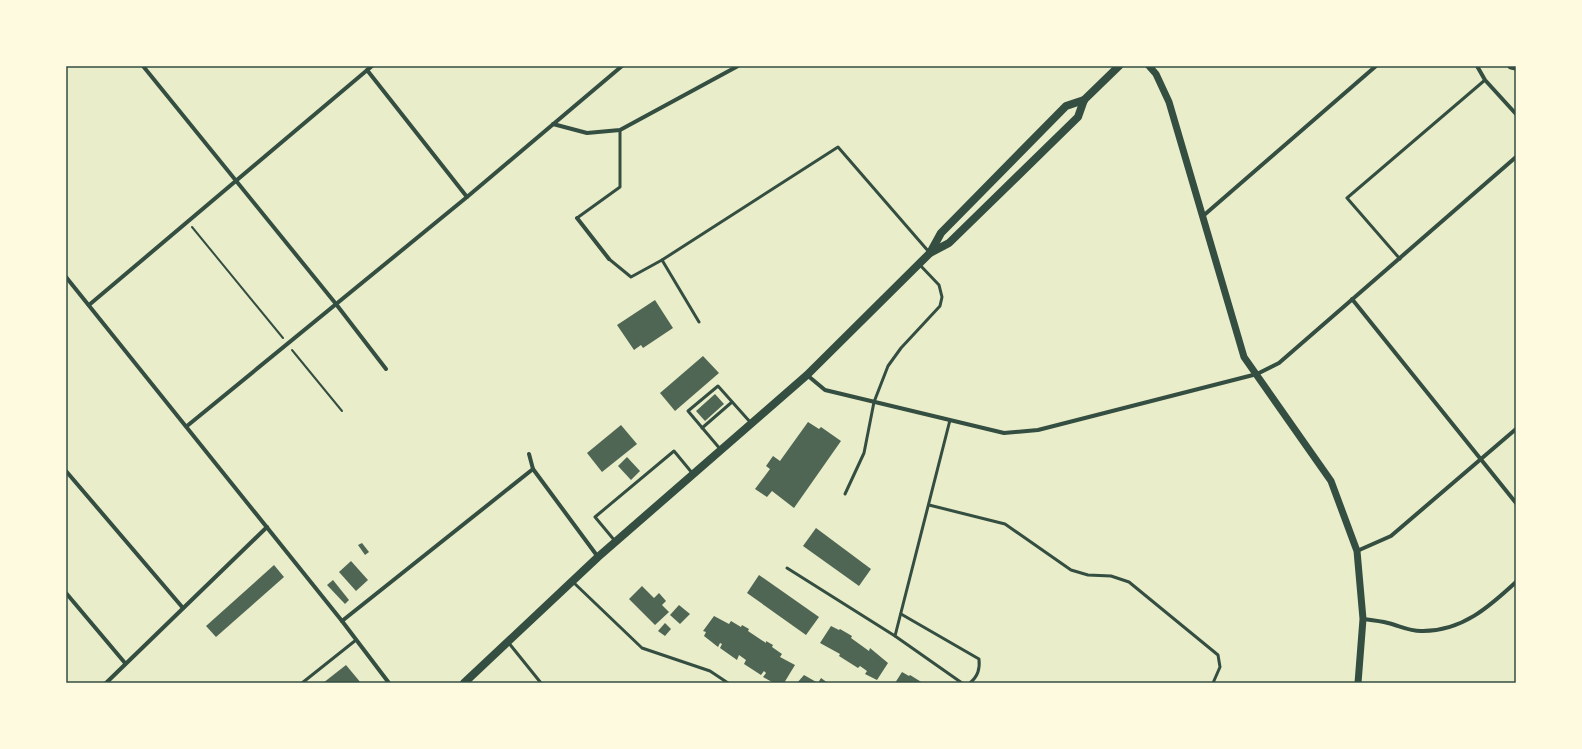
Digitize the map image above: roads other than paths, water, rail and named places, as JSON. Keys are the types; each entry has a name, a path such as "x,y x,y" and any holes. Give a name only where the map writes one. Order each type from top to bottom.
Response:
{"main road":[{"path":"464,683 573,582 598,556 807,375 930,253 941,233 1066,106 1084,100 1119,66"},
{"path":"930,253 950,243 1078,117 1084,100"}],"street":[{"path":"143,66 336,304 386,369"},
{"path":"89,305 372,66"},
{"path":"187,426 467,197 622,66"},
{"path":"553,124 587,132 620,130 738,66"},
{"path":"1149,66 1156,74 1169,102 1244,356 1331,481 1357,551 1363,619 1358,683"},
{"path":"1203,216 1376,66"},
{"path":"1477,66 1485,80 1516,114"},
{"path":"1511,66 1516,67"},
{"path":"368,70 467,197"},
{"path":"807,375 825,390 1004,433 1038,430 1257,374 1279,363 1400,259 1516,156"},
{"path":"577,218 609,259"},
{"path":"66,277 187,426 342,621 389,683"},
{"path":"1352,299 1516,503"},
{"path":"1357,551 1392,536 1516,429"},
{"path":"529,454 533,469 598,556"},
{"path":"342,621 533,469"},
{"path":"66,471 183,608"},
{"path":"106,683 267,527"},
{"path":"1363,619 1387,623 1407,629 1423,631 1437,630 1469,620 1516,582"},
{"path":"66,593 125,663"}],"lane":[{"path":"1400,259 1347,198 1485,80"},
{"path":"577,218 620,187 620,130"},
{"path":"609,259 631,277 662,260 838,147 930,253"},
{"path":"662,260 699,322"},
{"path":"846,494 864,453 874,402 888,366 896,354 940,306 942,297 939,285 919,264"},
{"path":"721,450 688,412 718,386 751,423"},
{"path":"702,428 732,402"},
{"path":"895,636 950,420"},
{"path":"615,541 595,517 674,451 693,474"},
{"path":"929,505 1006,524 1071,570 1088,575 1111,576 1128,582 1218,655 1220,667 1213,683"},
{"path":"788,568 895,636 962,683"},
{"path":"573,582 642,648 710,671 728,683"},
{"path":"901,614 979,659 980,668 976,678 970,683"},
{"path":"302,683 356,640"},
{"path":"508,642 541,683"}]}
